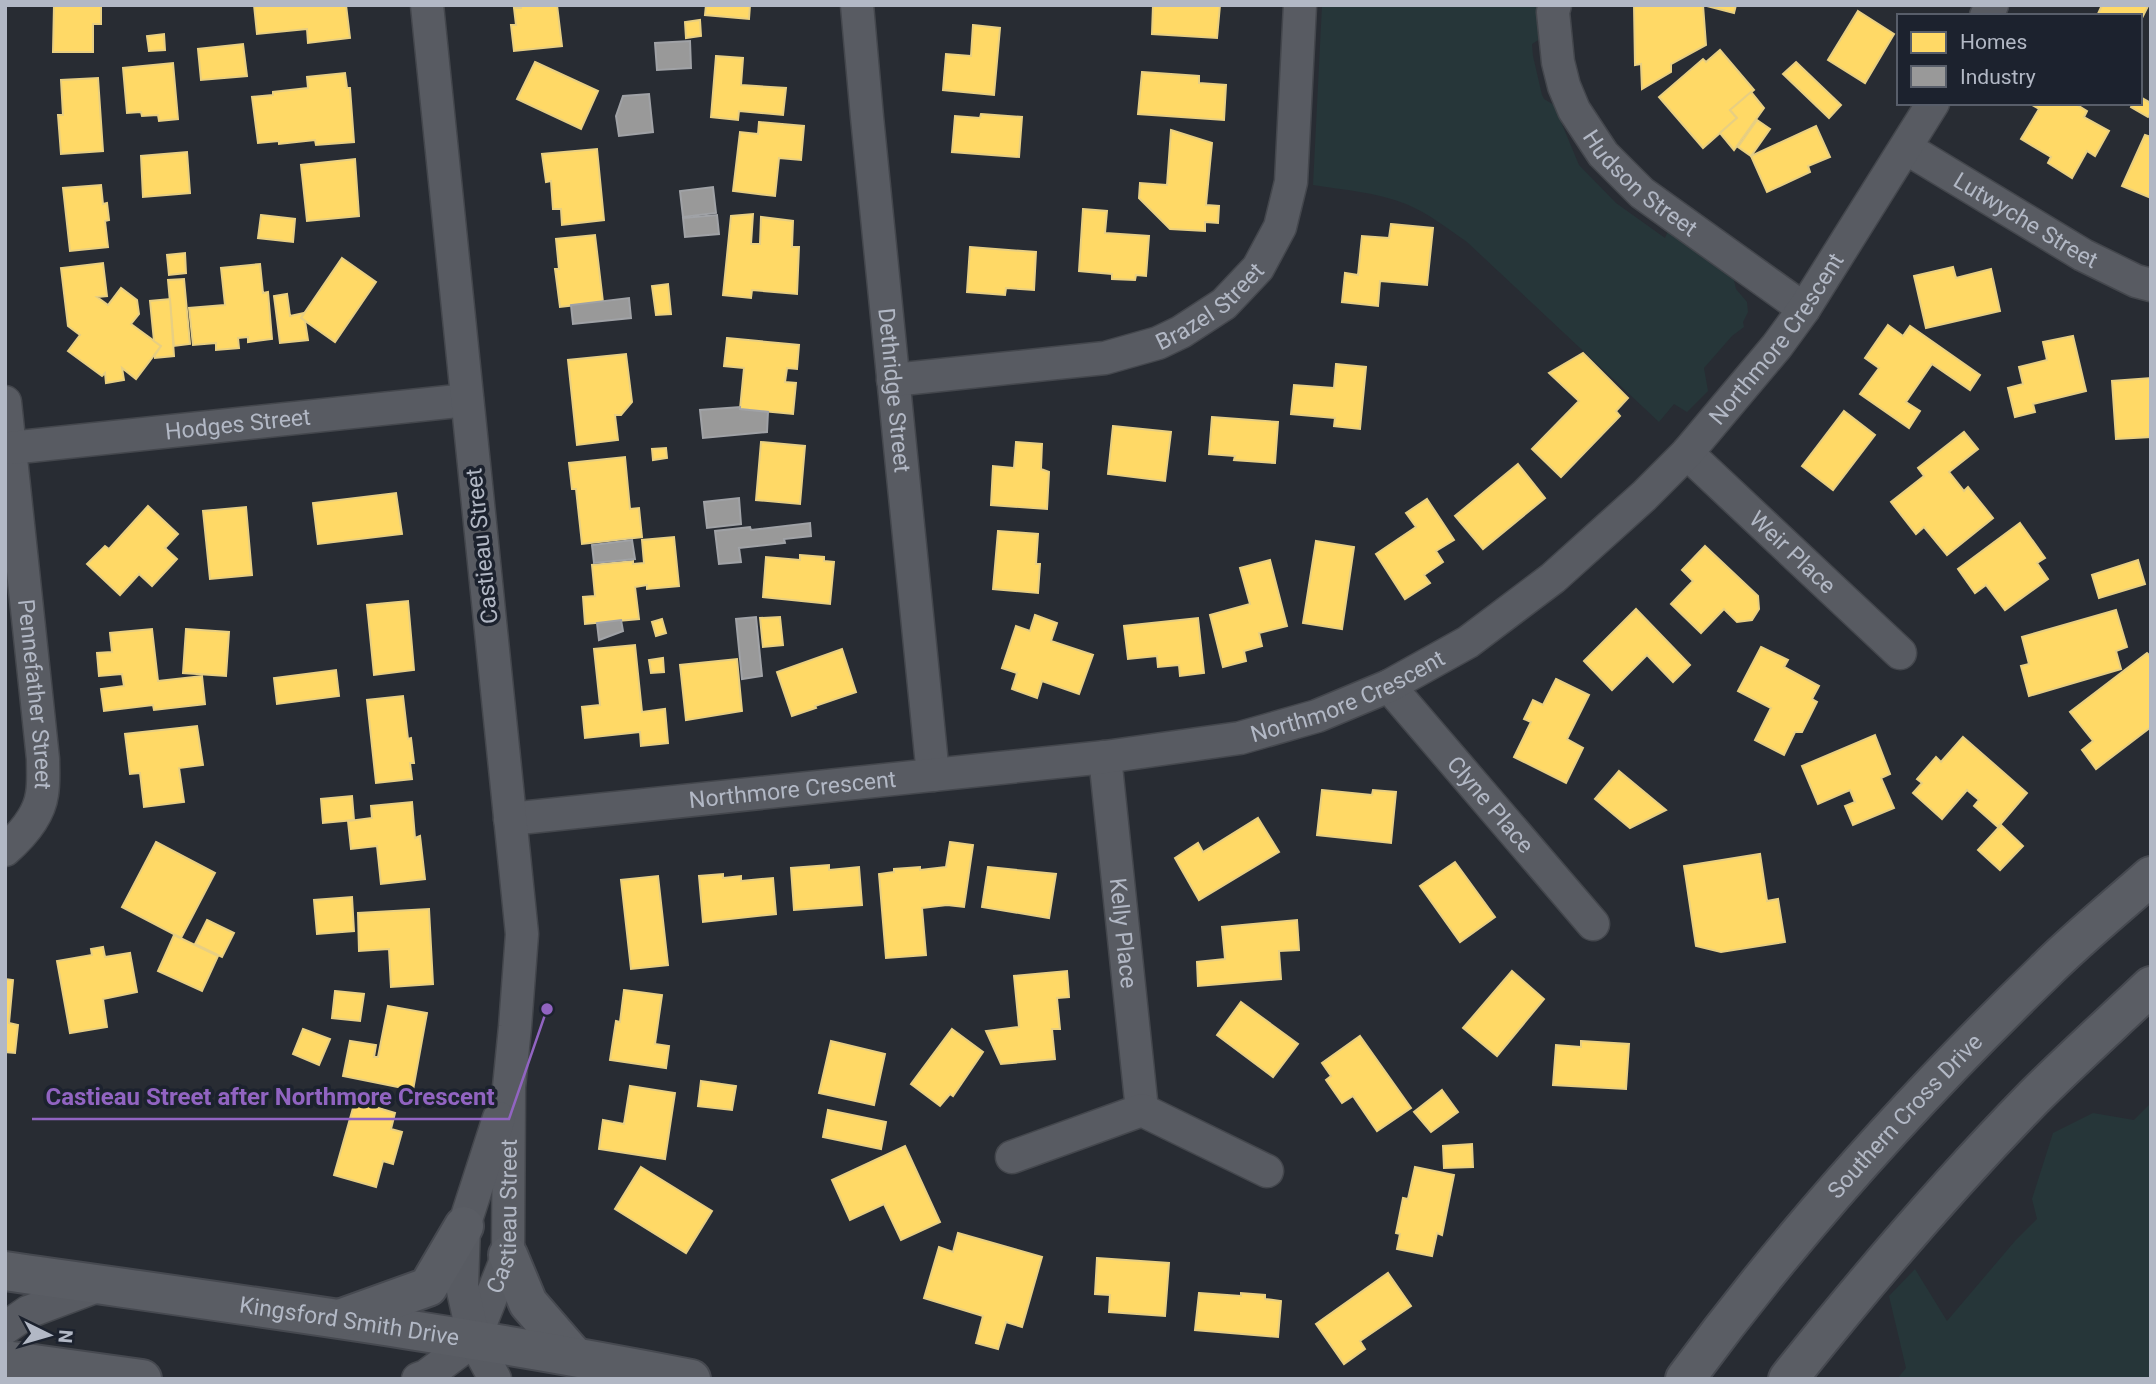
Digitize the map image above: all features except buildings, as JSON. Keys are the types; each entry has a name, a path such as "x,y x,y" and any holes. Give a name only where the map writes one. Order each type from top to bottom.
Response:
{"main road":[{"name":"Southern Cross Drive","path":"1685,1379 1714,1338 1892,1126 2045,971 2151,876"},
{"path":"1788,1379 1851,1300 1977,1157 2036,1095 2151,986"},
{"path":"340,1319 428,1287 464,1226"},
{"path":"508,1255 528,1303 573,1355"},
{"name":"Kingsford Smith Drive","path":"5,1271 474,1339 573,1355 691,1379"},
{"path":"5,1360 86,1376 142,1379"}],"street":[{"name":"Castieau Street","path":"427,5 522,934 509,1087 508,1255 474,1339"},
{"name":"Dethridge Street","path":"857,5 933,775"},
{"name":"Brazel Street","path":"893,380 1105,358 1158,343 1181,332 1224,304 1258,268 1283,216 1292,173 1300,5"},
{"name":"Hudson Street","path":"1555,5 1553,12 1558,62 1564,86 1574,110 1603,154 1642,193 1804,309"},
{"name":"Northmore Crescent","path":"510,819 1105,757 1240,738 1317,716 1389,686 1468,642 1553,578 1644,496 1687,453 1777,346 1804,309 1932,105"},
{"name":"Lutwyche Street","path":"1906,148 2083,255 2136,281 2151,285"},
{"name":"Hodges Street","path":"10,448 467,400"},
{"name":"Pennefather Street","path":"5,402 43,759 43,793 37,810 18,839 5,850"},
{"name":"Weir Place","path":"1687,453 1900,653"},
{"name":"Clyne Place","path":"1389,686 1592,924"},
{"name":"Kelly Place","path":"1105,757 1142,1110"},
{"name":"Castieau Street","path":"495,1379 474,1339 462,1286 464,1226 509,1087"},
{"path":"1012,1157 1142,1110 1267,1171"},
{"path":"5,1328 28,1312 100,1285"},
{"path":"418,1379 426,1376 474,1339"}],"shaded area":[{"path":"1322,5 1540,5 1543,37 1532,44 1542,95 1554,105 1579,165 1616,203 1665,238 1670,226 1732,272 1736,289 1747,302 1748,312 1743,322 1744,327 1732,336 1704,368 1708,391 1687,412 1674,404 1659,422 1467,242 1430,216 1406,204 1383,197 1313,185"},
{"path":"2151,1103 2151,1379 1897,1379 1906,1368 1889,1296 1915,1269 1947,1321 2037,1219 2032,1199 2053,1133 2093,1113 2134,1120"}],"place":[{"name":"Castieau Street after Northmore Crescent","path":"547,1009"}]}
